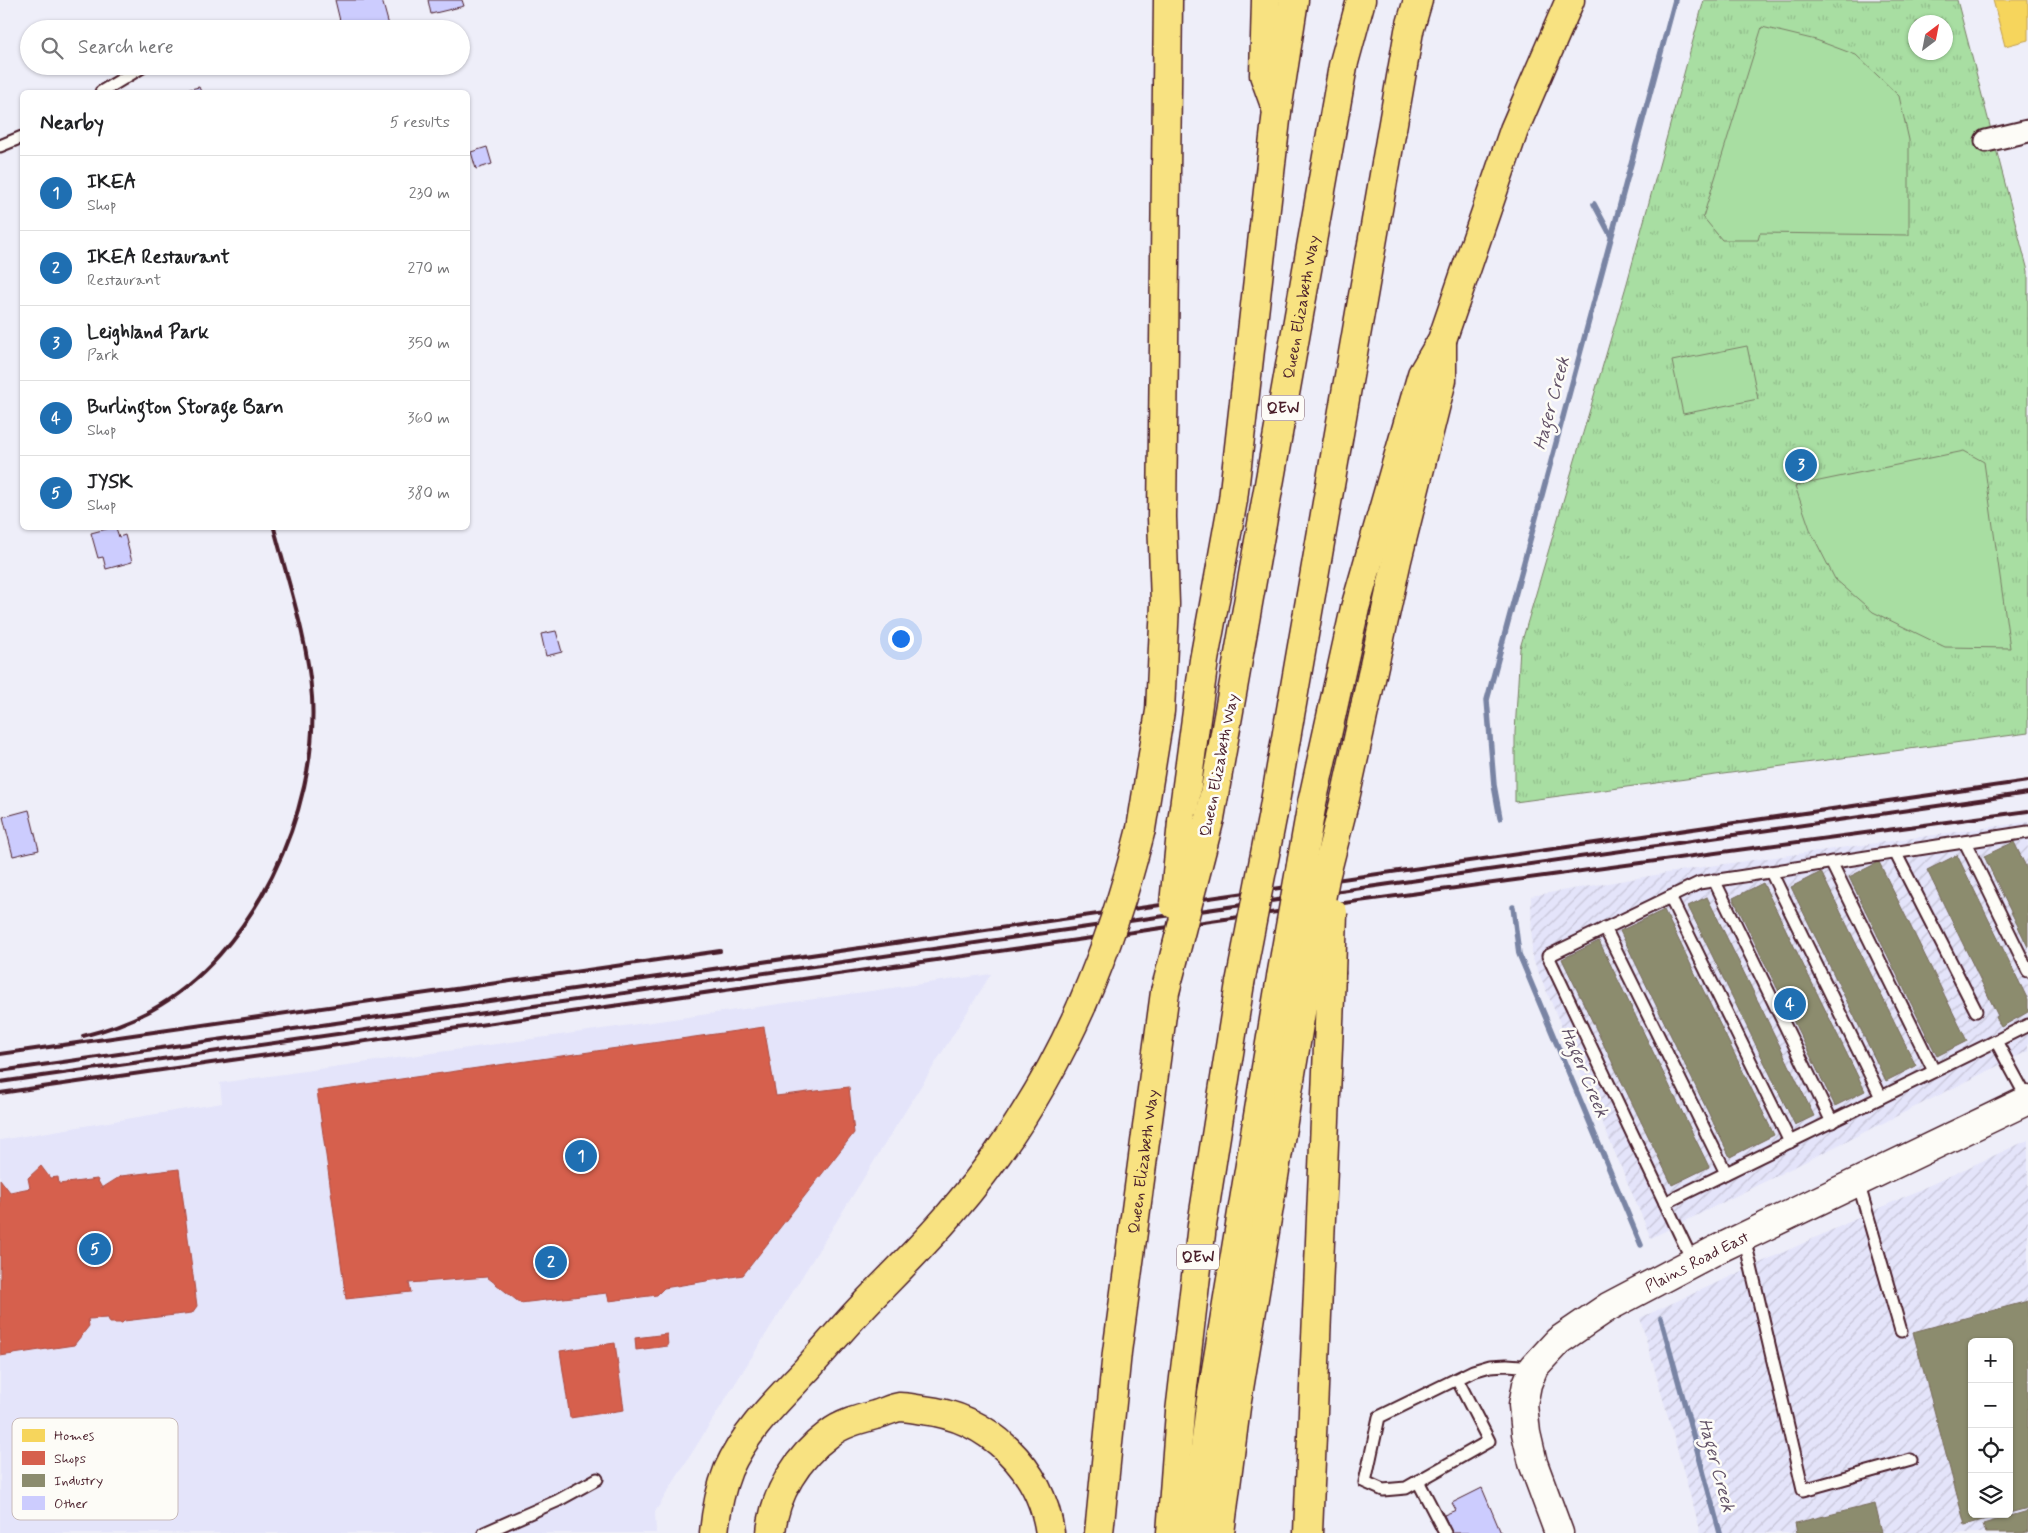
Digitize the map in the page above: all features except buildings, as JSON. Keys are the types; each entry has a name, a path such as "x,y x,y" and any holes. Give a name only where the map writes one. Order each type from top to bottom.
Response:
{"highway":[{"path":"714,1533 716,1512 728,1471 742,1445 766,1412 864,1305 918,1250 985,1171 1027,1108 1066,1042 1106,948 1125,893 1141,829 1160,711 1166,604 1162,517 1168,0"},
{"path":"1266,0 1264,75 1277,111"},
{"path":"1165,992 1182,822 1204,660 1233,500 1277,111 1294,0"},
{"name":"Queen Elizabeth Way","path":"1099,1533 1117,1352 1165,992 1210,818 1343,66 1361,0"},
{"name":"QEW","path":"1171,1533 1180,1412 1202,1225 1240,983 1273,813 1408,41 1418,0"},
{"path":"1308,1533 1306,976 1312,803 1355,608 1422,374 1442,340 1514,130 1570,0"},
{"path":"1195,1533 1210,1406 1306,976 1332,930 1344,803 1397,560 1442,380 1442,340"},
{"path":"1220,1533 1236,1407 1306,976"},
{"path":"771,1533 780,1495 804,1456 830,1433 859,1420 900,1407 939,1412 980,1428 1006,1446 1026,1471 1037,1492 1048,1517 1050,1533"}],"main road":[{"name":"Plains Road East","path":"1559,1533 1533,1463 1525,1427 1524,1396 1534,1367 1558,1341 1585,1321 1693,1262 2028,1100"}],"street":[{"path":"1986,141 2028,131"}],"lane":[{"path":"104,90 129,75"},
{"path":"0,146 20,139"},
{"path":"1693,1262 1548,956 1699,883 1895,852 2026,836"},
{"path":"1965,842 2028,970"},
{"path":"1895,852 1976,1011"},
{"path":"1832,862 1934,1071"},
{"path":"1771,872 1881,1097"},
{"path":"1714,880 1832,1122"},
{"path":"1670,897 1790,1142"},
{"path":"1604,928 1726,1173"},
{"path":"1665,1203 2028,1025"},
{"path":"1996,1041 2028,1100"},
{"path":"1858,1182 1901,1331"},
{"path":"1744,1237 1804,1490 1911,1460"},
{"path":"1457,1379 1489,1441 1406,1488 1382,1490 1365,1482 1379,1417 1457,1379 1490,1366 1534,1367"},
{"path":"484,1533 557,1501 597,1480"},
{"path":"1418,1481 1445,1533"}],"shaded area":[{"path":"2028,822 2028,1051 1651,1238 1532,957 1531,896 1703,867"},
{"path":"991,974 655,1512 656,1533 0,1533 0,1140 222,1103 220,1083"},
{"path":"2028,1140 2028,1533 1701,1533 1640,1318"}],"green space":[{"path":"1704,0 1957,0 2028,271 2028,733 1515,802 1515,732 1520,648 1627,283"},
{"path":"1762,27 1816,40 1856,55 1899,96 1909,140 1909,235 1760,233 1758,240 1722,240 1703,217"},
{"path":"1747,346 1758,399 1683,414 1672,361"},
{"path":"1964,451 1984,462 2010,648 1945,647 1873,612 1835,579 1811,532 1795,486"}],"waterway":[{"name":"Hager Creek","path":"1500,818 1494,785 1487,700 1675,0"},
{"path":"1594,204 1611,236"},
{"name":"Hager Creek","path":"1513,907 1519,954 1641,1245"},
{"name":"Hager Creek","path":"1661,1318 1720,1533"}],"railway":[{"path":"83,1036 118,1025 150,1011 187,986 220,954 248,917 272,876 291,832 304,786 311,741 312,697 302,633 275,530"},
{"path":"0,1071 2028,781"},
{"path":"0,1082 2028,793"},
{"path":"0,1093 1232,918 2028,811"},
{"path":"0,1054 720,951"}],"place":[{"name":"Leighland Park","path":"1801,465"},
{"name":"Burlington Storage Barn","path":"1790,1004"},
{"name":"IKEA","path":"581,1156"},
{"name":"JYSK","path":"95,1249"},
{"name":"IKEA Restaurant","path":"551,1262"}]}
